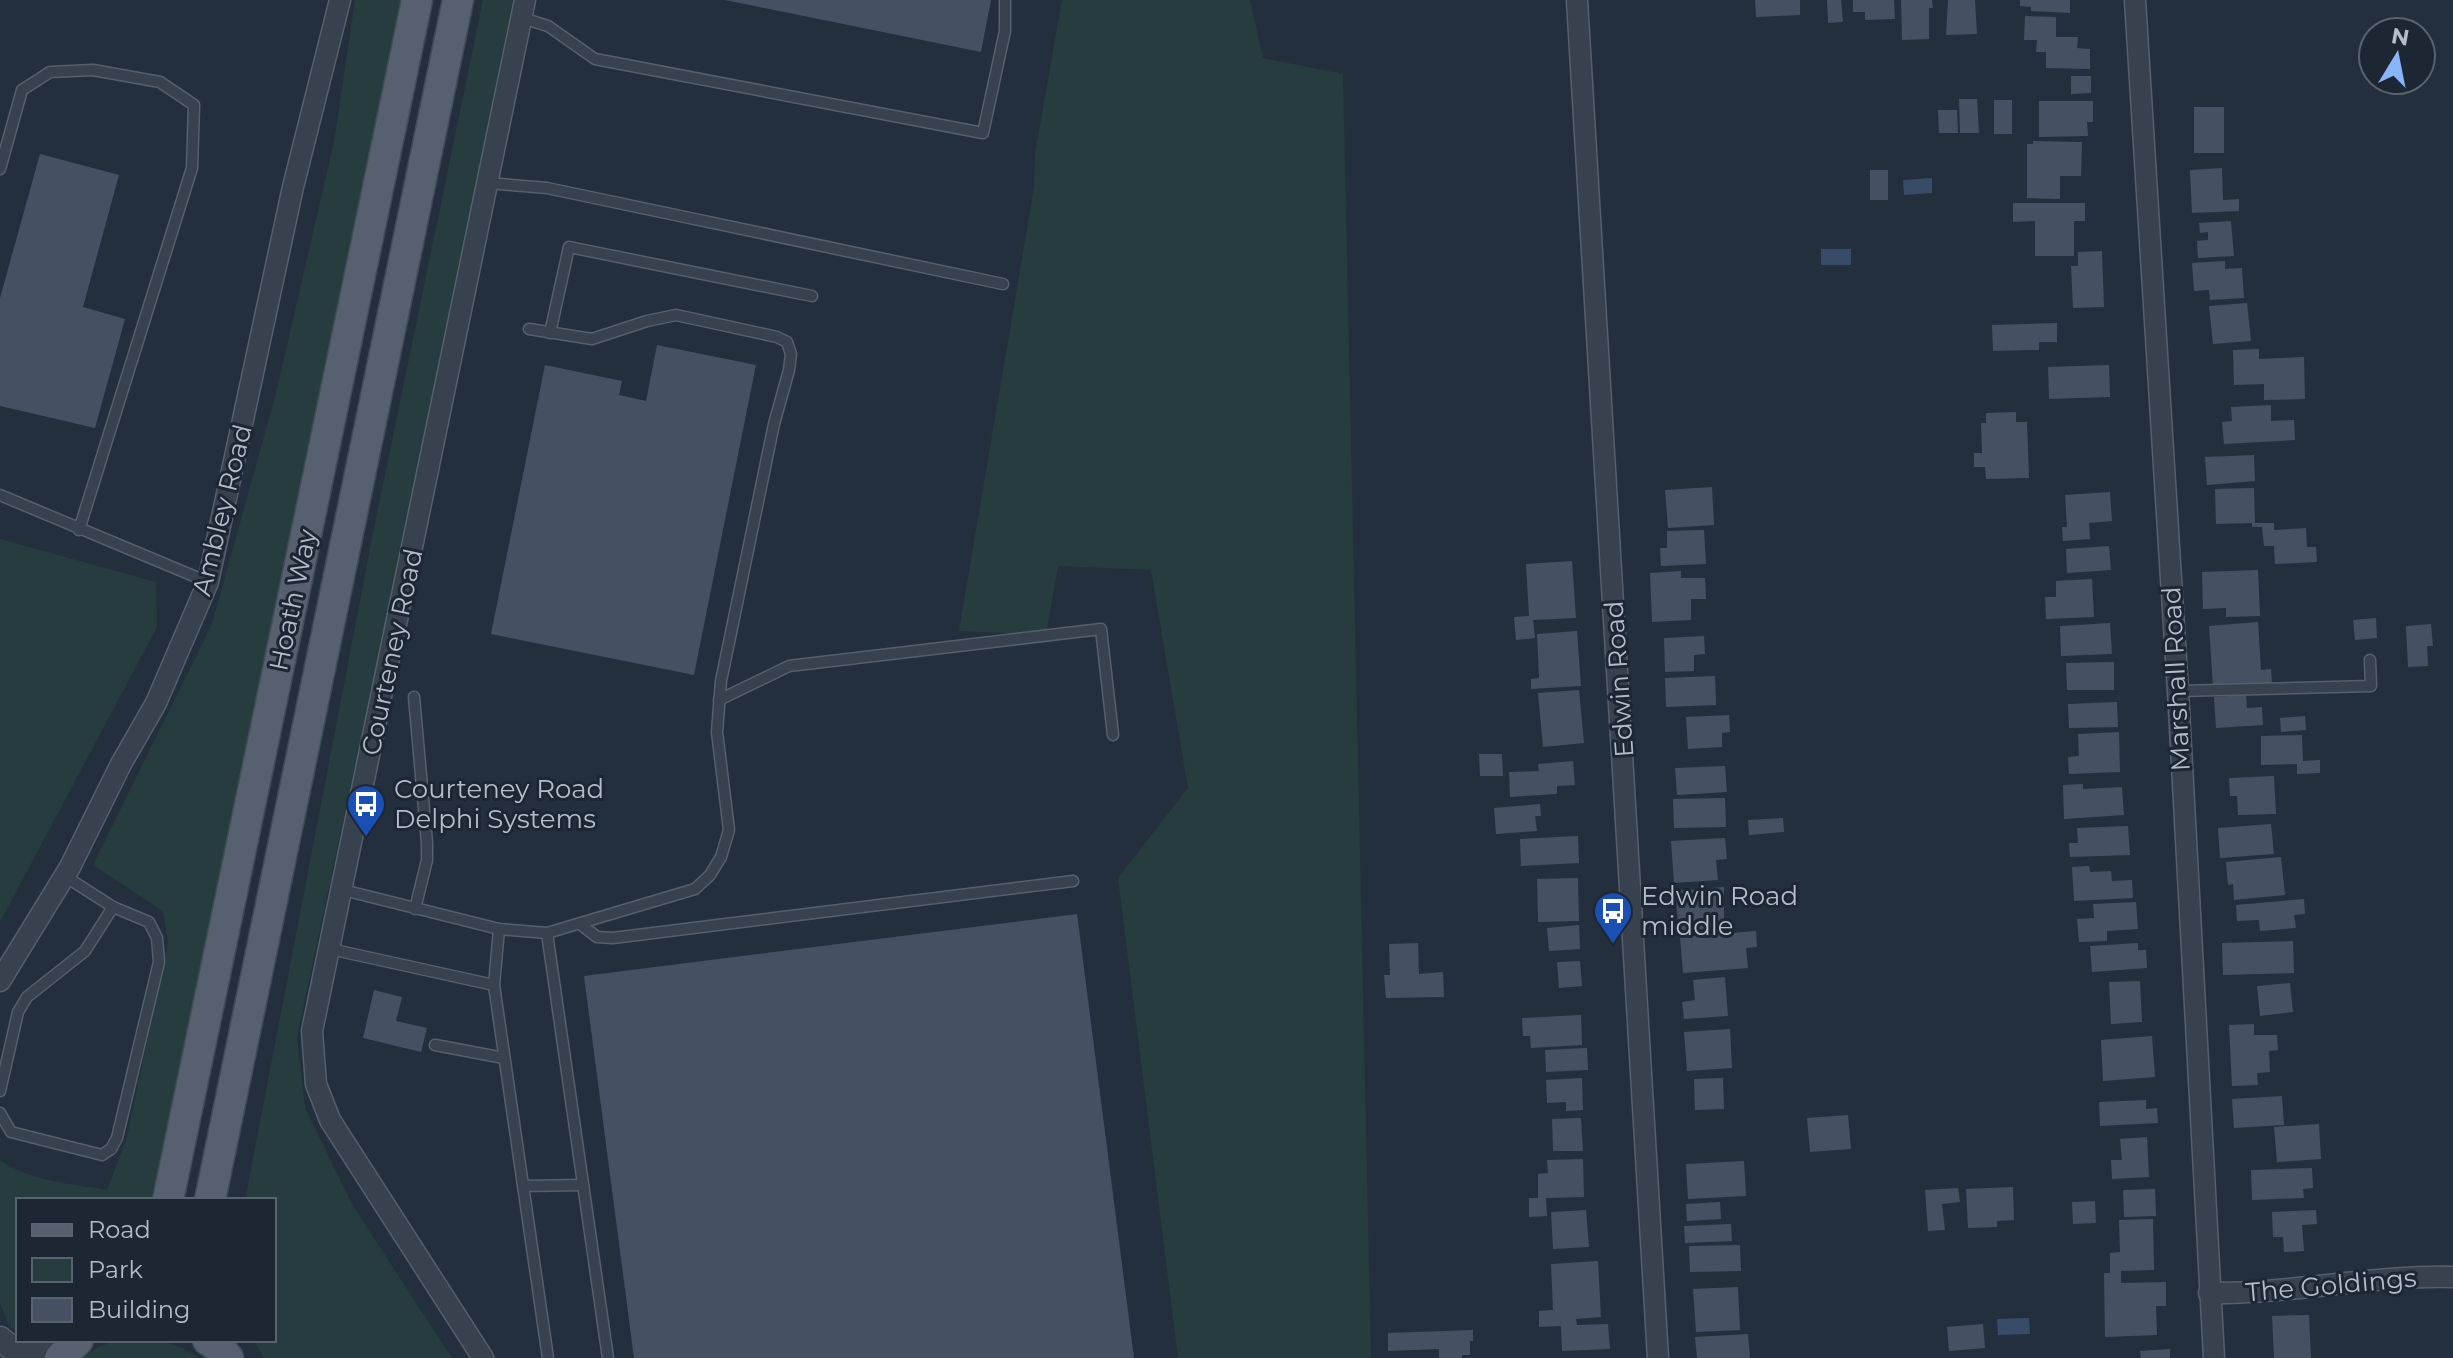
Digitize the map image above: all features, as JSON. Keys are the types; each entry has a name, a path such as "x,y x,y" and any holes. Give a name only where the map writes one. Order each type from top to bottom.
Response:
{"main road":[{"name":"Hoath Way","path":"168,1198 417,0"},
{"name":"Hoath Way","path":"210,1198 458,0"}],"street":[{"name":"Ambley Road","path":"0,981 70,867 121,764 156,703 208,582 293,187 340,0"},
{"name":"Edwin Road","path":"1577,0 1658,1358"},
{"name":"Marshall Road","path":"2135,0 2178,691 2214,1358"},
{"name":"Courteney Road","path":"483,1358 341,1140 320,1096 313,1063 312,1031 524,9"},
{"name":"The Goldings","path":"2209,1293 2253,1294 2380,1279 2453,1277"},
{"path":"0,1339 19,1351 37,1354 67,1350"}],"lane":[{"path":"524,9 595,59 983,133 1005,31 1005,0"},
{"path":"0,169 22,90 50,72 93,70 160,82 194,105 192,168 79,530"},
{"path":"488,183 547,188 1003,284"},
{"path":"550,333 569,247 812,296"},
{"path":"343,890 499,929 547,933 695,889 710,875 721,857 729,830 717,732 719,700 771,436 789,370 791,354 787,342 777,337 676,315 592,339 529,329"},
{"path":"0,495 208,582"},
{"path":"719,700 789,666 1101,629 1113,735"},
{"path":"2178,691 2371,686 2370,660"},
{"path":"414,697 427,843 427,860 415,909"},
{"path":"0,1113 11,1132 102,1155 111,1149 117,1138 159,962 157,938 149,922 113,907 63,875"},
{"path":"580,924 597,937 613,938 1073,881"},
{"path":"0,1091 18,1012 27,997 85,951 113,907"},
{"path":"499,929 494,985 548,1358"},
{"path":"547,933 608,1358"},
{"path":"330,949 494,985"},
{"path":"435,1045 504,1058"},
{"path":"523,1186 583,1185"}],"green space":[{"path":"355,0 403,0 155,1196 16,1198 16,1331 10,1327 0,1303 0,1160 37,1177 107,1190 127,1137 168,943 163,911 93,865 212,624 276,393 334,142"},
{"path":"483,0 513,0 411,504 297,1037 305,1108 353,1206 452,1358 264,1358 254,1342 276,1342 276,1198 245,1198 374,528"},
{"path":"1062,0 1250,0 1263,58 1343,74 1371,1358 1178,1358 1118,878 1188,788 1151,570 1058,566 1046,635 959,631 1034,187 1035,153"},
{"path":"0,539 156,582 157,627 0,922"},
{"path":"112,1342 160,1342 189,1351 199,1358 83,1358 98,1347"}],"water":[{"path":"1932,178 1932,193 1904,195 1903,180"},
{"path":"1821,249 1851,249 1851,265 1821,265"},
{"path":"2029,1318 2030,1334 1998,1335 1997,1319"}],"building":[{"path":"725,0 991,0 981,52"},
{"path":"1755,0 1800,0 1800,15 1756,17"},
{"path":"1827,0 1841,0 1843,22 1828,23"},
{"path":"1853,0 1894,0 1895,19 1865,20 1865,12 1853,12"},
{"path":"1901,0 1932,0 1929,39 1902,40"},
{"path":"1948,0 1975,0 1977,34 1946,35"},
{"path":"2020,0 2070,0 2070,13 2031,11 2031,7 2020,6"},
{"path":"2025,16 2056,17 2056,37 2078,37 2077,48 2090,49 2090,69 2046,68 2046,52 2036,52 2037,40 2024,40"},
{"path":"2071,76 2091,76 2091,93 2071,94"},
{"path":"1959,99 1977,99 1979,133 1960,133"},
{"path":"1994,100 2012,100 2012,134 1994,134"},
{"path":"2039,101 2093,101 2093,122 2087,122 2088,136 2039,137"},
{"path":"2194,107 2224,107 2224,153 2194,153"},
{"path":"1938,110 1957,110 1958,133 1939,133"},
{"path":"2033,141 2082,142 2081,176 2060,176 2060,199 2027,198 2027,144 2033,144"},
{"path":"40,154 119,175 83,307 125,319 95,428 0,406 0,298"},
{"path":"2222,168 2223,200 2239,199 2239,211 2192,213 2190,170"},
{"path":"1870,170 1888,170 1888,200 1870,200"},
{"path":"2013,203 2085,203 2085,221 2074,221 2074,256 2035,256 2035,221 2013,222"},
{"path":"2231,221 2234,256 2198,258 2197,241 2208,240 2208,232 2200,233 2199,223"},
{"path":"2102,251 2104,307 2073,308 2071,266 2078,266 2078,252"},
{"path":"2225,261 2225,269 2242,268 2244,298 2210,300 2209,290 2194,291 2192,263"},
{"path":"2247,303 2251,341 2213,344 2209,306"},
{"path":"2057,323 2057,342 2039,342 2039,350 1993,351 1992,325"},
{"path":"657,345 756,365 694,675 491,634 545,365 622,381 619,395 646,401"},
{"path":"2259,349 2259,359 2304,357 2305,399 2264,400 2264,384 2234,385 2233,350"},
{"path":"2109,365 2110,397 2049,399 2048,367"},
{"path":"2271,405 2271,421 2294,420 2295,440 2224,444 2222,422 2232,421 2231,407"},
{"path":"2016,412 2016,422 2027,422 2029,478 1986,479 1985,467 1974,467 1974,453 1982,453 1981,423 1986,423 1986,413"},
{"path":"2254,455 2255,481 2207,485 2205,457"},
{"path":"1712,487 1714,525 1668,528 1665,490"},
{"path":"2254,488 2255,523 2274,523 2274,530 2306,528 2307,547 2316,547 2317,562 2275,564 2274,546 2264,546 2262,527 2252,527 2252,523 2216,524 2215,489"},
{"path":"2110,492 2112,521 2089,523 2090,539 2063,541 2062,527 2067,527 2065,495"},
{"path":"1704,530 1706,564 1661,566 1660,548 1667,548 1667,531"},
{"path":"2109,546 2111,570 2067,573 2066,549"},
{"path":"1572,561 1576,618 1533,620 1535,638 1516,640 1514,617 1529,616 1526,564"},
{"path":"2258,570 2260,616 2226,617 2226,608 2203,609 2202,572"},
{"path":"1681,571 1681,578 1705,578 1706,599 1691,599 1691,620 1652,622 1650,573"},
{"path":"2092,579 2094,617 2046,619 2045,597 2056,597 2056,581"},
{"path":"2376,618 2377,638 2355,640 2353,620"},
{"path":"2258,622 2261,670 2271,669 2272,684 2213,687 2209,626"},
{"path":"2110,623 2112,654 2061,656 2060,626"},
{"path":"2431,624 2433,646 2427,646 2428,666 2408,667 2406,626"},
{"path":"1577,631 1581,686 1531,689 1531,679 1539,678 1537,634"},
{"path":"1704,636 1705,654 1694,655 1694,671 1665,672 1664,638"},
{"path":"2114,662 2114,690 2067,690 2066,663"},
{"path":"1715,676 1716,705 1666,707 1665,678"},
{"path":"1579,690 1584,743 1543,747 1538,693"},
{"path":"2246,695 2247,708 2262,707 2263,725 2216,728 2214,697"},
{"path":"2117,702 2118,727 2069,728 2068,704"},
{"path":"1729,715 1730,732 1722,733 1722,747 1688,749 1686,717"},
{"path":"2305,716 2306,730 2281,732 2280,718"},
{"path":"2119,732 2120,772 2069,774 2068,757 2079,756 2078,734"},
{"path":"2302,735 2303,761 2320,760 2320,773 2297,774 2297,764 2261,765 2261,736"},
{"path":"1479,754 1502,754 1503,776 1480,776"},
{"path":"1573,761 1575,785 1557,786 1557,794 1510,797 1509,772 1539,771 1538,764"},
{"path":"1725,766 1727,792 1677,795 1675,768"},
{"path":"2274,776 2276,814 2238,815 2237,796 2230,796 2229,778"},
{"path":"2083,784 2083,789 2122,787 2124,815 2064,819 2063,785"},
{"path":"1725,798 1726,827 1674,828 1673,799"},
{"path":"1540,804 1541,816 1535,816 1537,831 1496,834 1494,808"},
{"path":"1783,818 1784,832 1749,835 1748,820"},
{"path":"2271,824 2274,854 2220,858 2218,828"},
{"path":"2128,826 2130,855 2070,857 2069,843 2078,843 2077,828"},
{"path":"1578,836 1579,863 1521,866 1520,839"},
{"path":"1725,838 1727,859 1716,860 1718,880 1674,883 1671,841"},
{"path":"2281,857 2285,895 2234,900 2233,884 2228,885 2226,862"},
{"path":"2089,866 2090,872 2111,871 2112,881 2132,880 2133,898 2074,901 2072,867"},
{"path":"1578,878 1579,921 1538,922 1537,879"},
{"path":"1724,887 1724,927 1679,931 1675,891"},
{"path":"2304,899 2305,914 2294,915 2296,928 2260,931 2259,920 2237,921 2236,905"},
{"path":"2136,902 2138,929 2107,931 2107,941 2079,942 2077,919 2094,918 2093,904"},
{"path":"1077,914 1134,1358 634,1358 584,976"},
{"path":"1579,925 1580,949 1549,951 1547,928"},
{"path":"1756,931 1757,947 1746,948 1748,968 1683,973 1680,937"},
{"path":"2293,941 2294,973 2223,975 2222,943"},
{"path":"1418,943 1419,974 1443,972 1444,997 1386,998 1384,975 1390,975 1389,944"},
{"path":"2138,943 2138,950 2146,950 2147,968 2092,972 2090,946"},
{"path":"1580,961 1582,986 1559,988 1557,962"},
{"path":"1725,977 1728,1016 1684,1019 1682,1002 1695,1000 1693,980"},
{"path":"2140,981 2142,1022 2111,1024 2109,982"},
{"path":"2290,983 2293,1012 2260,1016 2257,986"},
{"path":"374,990 402,997 396,1021 427,1028 421,1052 363,1038"},
{"path":"1581,1015 1582,1045 1531,1048 1530,1036 1523,1036 1522,1018"},
{"path":"2254,1024 2254,1035 2277,1035 2278,1050 2269,1051 2270,1072 2257,1073 2258,1085 2232,1086 2229,1025"},
{"path":"1730,1029 1732,1068 1687,1071 1684,1032"},
{"path":"2152,1036 2155,1077 2103,1081 2101,1040"},
{"path":"1587,1048 1588,1070 1546,1072 1545,1050"},
{"path":"1582,1078 1583,1110 1566,1111 1566,1102 1547,1103 1546,1080"},
{"path":"1723,1078 1724,1109 1695,1110 1694,1079"},
{"path":"2282,1096 2284,1125 2234,1128 2232,1099"},
{"path":"2146,1100 2146,1109 2157,1108 2158,1123 2100,1126 2099,1102"},
{"path":"1848,1115 1851,1149 1810,1152 1807,1118"},
{"path":"1581,1118 1583,1151 1553,1151 1552,1119"},
{"path":"2319,1124 2321,1159 2277,1162 2274,1127"},
{"path":"2147,1137 2149,1177 2112,1179 2111,1160 2122,1160 2120,1139"},
{"path":"1583,1159 1584,1197 1546,1198 1547,1216 1529,1217 1529,1198 1538,1198 1538,1174 1548,1173 1547,1160"},
{"path":"1744,1161 1746,1196 1688,1199 1686,1164"},
{"path":"2312,1168 2313,1188 2303,1189 2304,1198 2252,1200 2251,1170"},
{"path":"2013,1187 2014,1220 1997,1221 1997,1227 1968,1228 1966,1189"},
{"path":"1958,1188 1960,1202 1942,1204 1945,1230 1928,1231 1925,1190"},
{"path":"2155,1189 2156,1216 2124,1217 2123,1190"},
{"path":"2095,1201 2096,1223 2073,1224 2072,1202"},
{"path":"1720,1202 1721,1219 1687,1221 1686,1204"},
{"path":"1586,1210 1589,1247 1553,1249 1551,1212"},
{"path":"2316,1210 2317,1224 2302,1225 2304,1251 2284,1252 2283,1237 2273,1237 2272,1212"},
{"path":"2153,1219 2154,1270 2121,1271 2121,1283 2166,1282 2166,1306 2156,1306 2157,1335 2105,1337 2104,1273 2110,1273 2110,1253 2120,1252 2119,1220"},
{"path":"1731,1224 1732,1241 1685,1243 1684,1226"},
{"path":"1740,1245 1741,1271 1690,1272 1689,1246"},
{"path":"1598,1261 1601,1317 1576,1319 1577,1325 1608,1324 1610,1349 1562,1351 1561,1326 1539,1327 1539,1311 1553,1310 1551,1264"},
{"path":"1738,1287 1740,1330 1696,1332 1693,1289"},
{"path":"2309,1315 2311,1358 2274,1358 2272,1316"},
{"path":"1983,1324 1985,1348 1949,1351 1947,1327"},
{"path":"1473,1330 1470,1355 1462,1355 1462,1358 1439,1358 1439,1349 1388,1351 1388,1333"},
{"path":"1748,1334 1750,1358 1697,1358 1695,1337"},
{"path":"2170,1349 2170,1358 2141,1358 2140,1351"}],"place":[{"name":"Courteney Road Delphi Systems","path":"366,838"},
{"name":"Edwin Road middle","path":"1613,945"}]}
